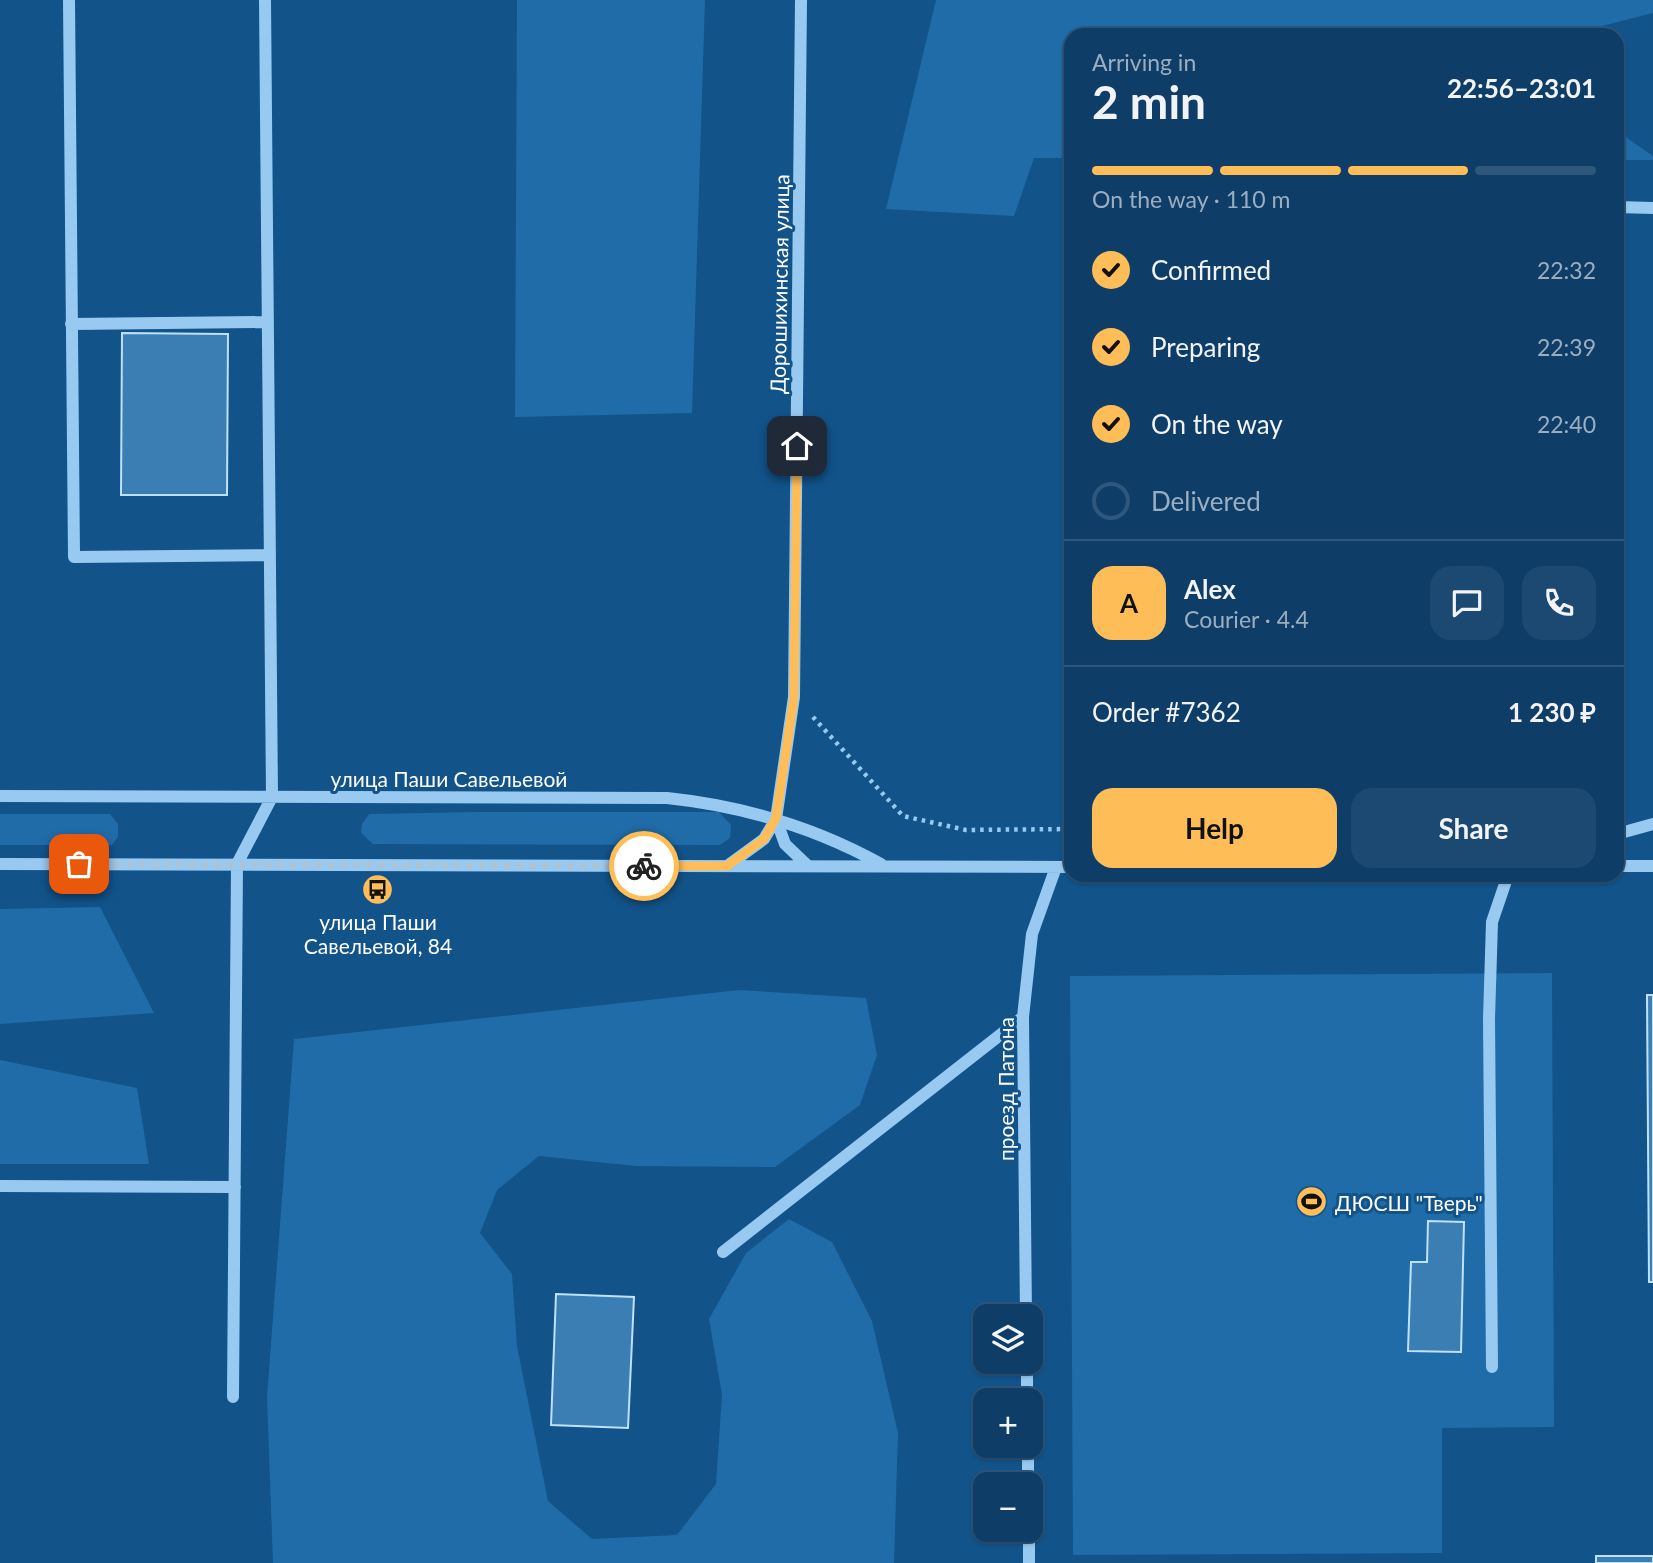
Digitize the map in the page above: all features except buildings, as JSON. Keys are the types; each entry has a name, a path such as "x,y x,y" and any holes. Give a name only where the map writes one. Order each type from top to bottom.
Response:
{"street":[{"path":"69,0 74,557 270,555"},
{"path":"233,1397 237,864 272,797 265,0"},
{"name":"Дорошихинская улица","path":"776,818 794,697 801,0"},
{"path":"1624,207 1653,208"},
{"path":"71,324 268,322"},
{"name":"улица Паши Савельевой","path":"0,796 667,798 722,805 776,818 845,845 885,866"},
{"path":"727,866 764,839 776,818"},
{"path":"776,818 785,844 808,866"},
{"path":"1624,832 1653,824"},
{"name":"улица Паши Савельевой","path":"0,864 1064,867"},
{"path":"1624,866 1653,866"},
{"name":"проезд Патона","path":"1026,1304 1023,1017 1032,934 1056,867"},
{"path":"1492,1367 1489,1019 1492,922 1506,882"},
{"path":"723,1252 1023,1017"},
{"path":"0,1186 235,1187"},
{"path":"1029,1542 1029,1563"}],"path":[{"path":"794,697 903,816 966,830 1064,830"}],"shaded area":[{"path":"517,0 705,0 692,413 515,417"},
{"path":"936,0 1653,0 1653,13 1597,28 1064,28 1064,158 1034,158 1014,216 886,209"},
{"path":"1624,136 1653,156 1653,160 1624,160"},
{"path":"719,812 731,825 730,838 720,845 373,844 361,833 362,824 369,814"},
{"path":"0,814 110,814 118,824 118,837 112,845 0,845"},
{"path":"100,907 154,1013 0,1024 0,909"},
{"name":"ДЮСШ \"Тверь\"","path":"1552,973 1554,1427 1442,1428 1442,1553 1073,1555 1070,976"},
{"path":"739,990 866,998 877,1055 860,1105 775,1167 636,1166 539,1156 497,1190 480,1233 512,1274 517,1346 548,1501 592,1539 677,1535 716,1484 722,1395 709,1319 746,1253 789,1219 832,1242 872,1321 898,1433 894,1563 273,1563 267,1397 294,1039"},
{"path":"0,1060 137,1088 149,1164 0,1164"}],"way so far":[{"path":"79,864 644,866"}],"place":[{"name":"улица Паши Савельевой, 84","path":"378,889"},
{"name":"ДЮСШ \"Тверь\"","path":"1312,1202"}],"route":[{"path":"644,866 727,866 764,839 776,818 794,697 797,446"}]}
